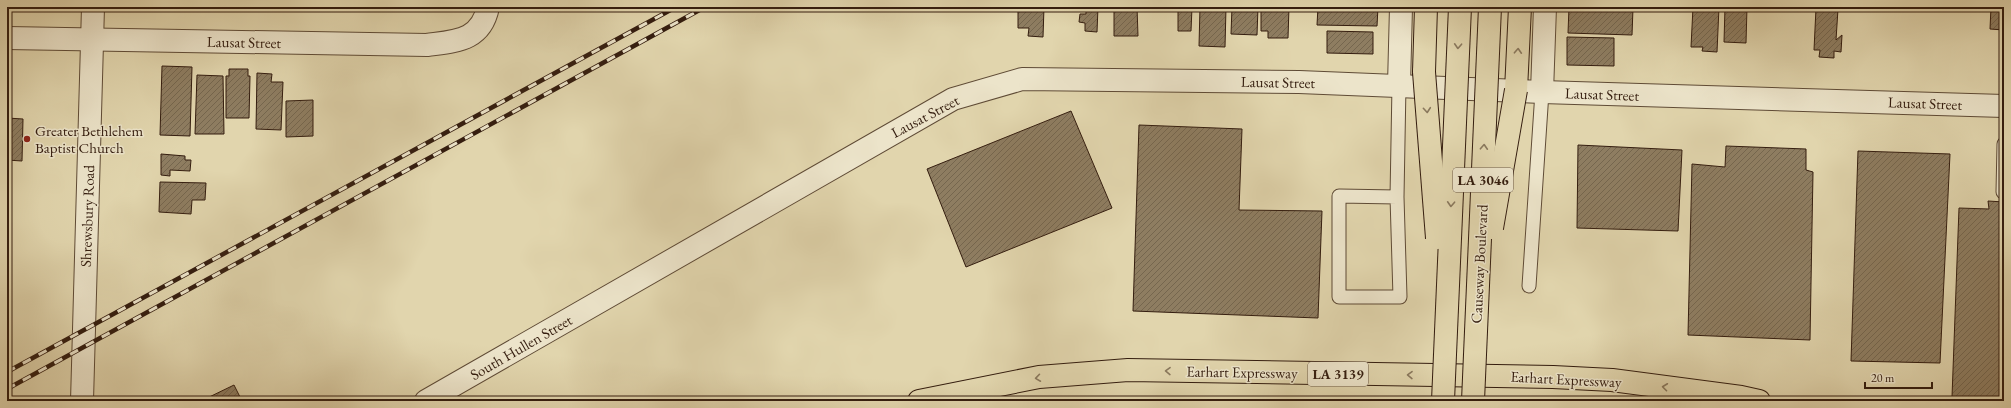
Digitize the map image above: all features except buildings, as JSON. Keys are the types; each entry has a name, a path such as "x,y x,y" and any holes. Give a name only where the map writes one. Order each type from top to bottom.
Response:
{"highway":[{"path":"1426,7 1424,72 1445,331"},
{"path":"1443,401 1460,7"},
{"name":"Causeway Boulevard","path":"1473,401 1490,7"},
{"path":"1475,354 1490,239 1516,90 1520,7"},
{"name":"Earhart Expressway","path":"919,401 1039,377 1128,370 1553,377 1612,380 1741,397 1759,401"}],"street":[{"name":"Shrewsbury Road","path":"82,401 93,7"},
{"name":"Lausat Street","path":"7,38 427,45 459,41 478,31 486,17 488,7"},
{"path":"1399,85 1401,7"},
{"path":"1542,92 1546,7"},
{"name":"Lausat Street","path":"607,298 953,99 1022,79 1299,82 1542,92 2004,106"},
{"name":"South Hullen Street","path":"430,399 607,298"}],"lane":[{"path":"1397,197 1339,196 1339,296 1400,297 1397,197 1399,85"},
{"path":"1529,286 1542,92"},
{"path":"2003,192 2004,144"}],"railway":[{"path":"7,372 676,7"},
{"path":"7,389 705,7"}],"place":[{"name":"Greater Bethlehem Baptist Church","path":"27,139"}]}
